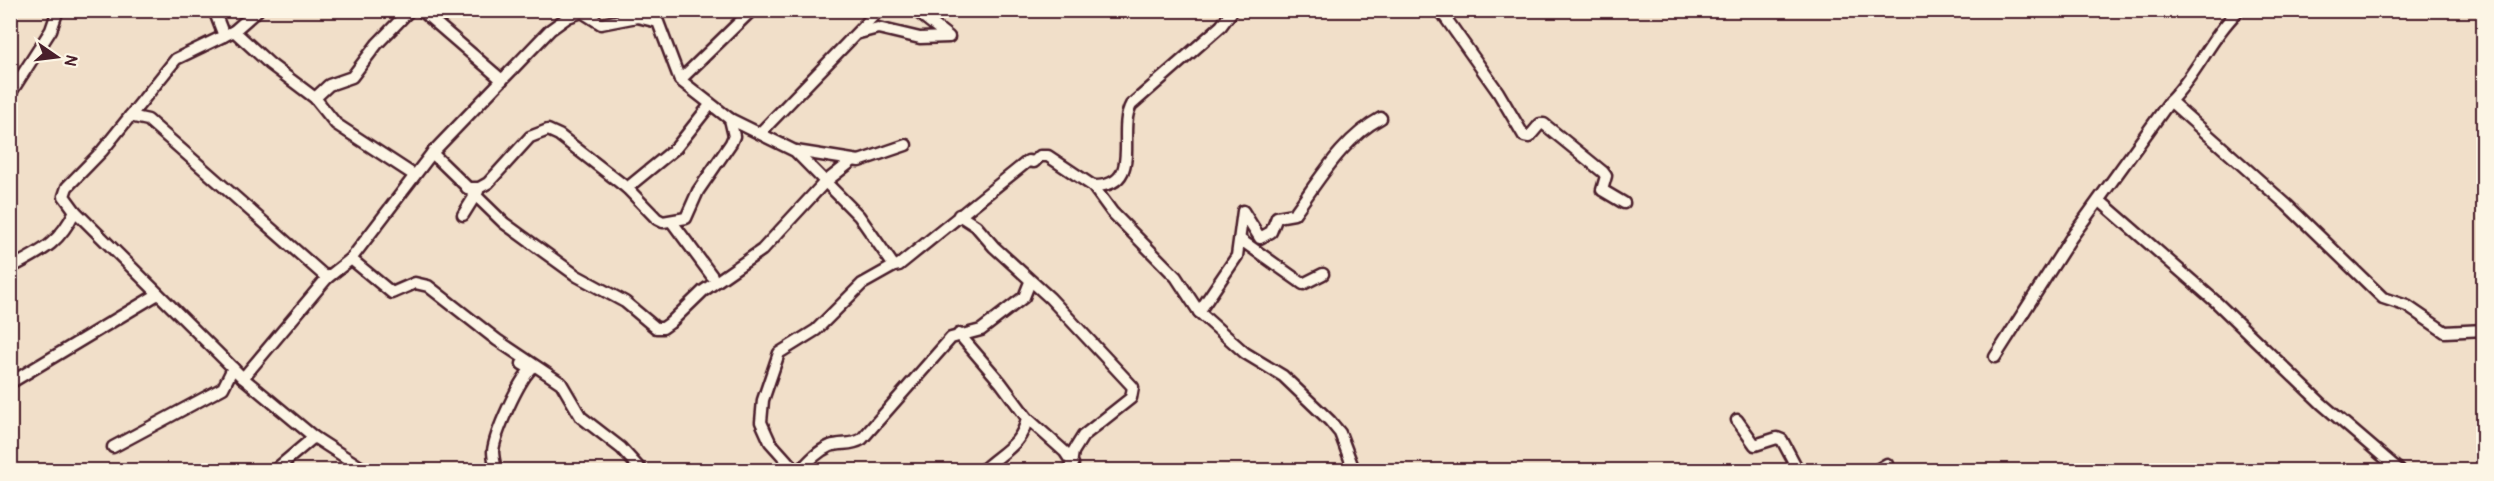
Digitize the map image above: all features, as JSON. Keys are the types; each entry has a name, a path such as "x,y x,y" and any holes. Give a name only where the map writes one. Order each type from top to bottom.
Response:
{"street":[{"path":"10,94 51,30 58,10"},
{"path":"214,10 229,33 315,98 336,124 414,175"},
{"path":"258,10 229,33 176,59 130,116 67,187 64,196 75,211 243,378 348,462 365,471"},
{"path":"315,98 329,85 352,77 377,44 410,10"},
{"path":"421,10 502,80"},
{"path":"680,80 752,10"},
{"path":"761,132 879,10"},
{"path":"858,33 878,28 920,38 949,37 915,10"},
{"path":"1093,186 1107,187 1115,182 1124,169 1128,145 1126,114 1131,105 1221,26 1233,10"},
{"path":"1440,10 1447,14 1453,10"},
{"path":"1440,10 1498,92 1524,136 1529,137 1540,124 1544,124 1603,172 1606,176 1602,190 1624,203"},
{"path":"1995,357 2099,200 2170,101 2181,91 2225,24 2239,10"},
{"path":"243,378 327,278 351,259 432,153 566,14 583,11 601,24 637,17 658,22 680,80 730,119 761,132 795,151 859,216 894,266"},
{"path":"2170,101 2287,205 2383,298 2406,306 2445,332 2484,330"},
{"path":"627,188 676,148 710,105"},
{"path":"130,116 148,120 327,278"},
{"path":"1199,312 1230,268 1241,240 1243,211 1260,238 1271,232 1277,217 1293,214 1345,145 1367,126 1381,118"},
{"path":"464,214 477,192 496,176 530,137 548,130 559,135 627,188 657,219 672,222 687,218 698,191 731,143 734,136 730,119"},
{"path":"432,153 467,188 477,192 504,224 577,276 625,302 656,328 663,328 703,291 770,243 824,183 852,160 906,145"},
{"path":"795,151 852,160"},
{"path":"795,471 770,442 761,422 763,400 779,353 816,330 862,284 899,265 1028,161 1034,162 1040,156 1048,156 1093,186 1112,212 1170,270 1199,312 1245,353 1283,376 1330,421 1340,433 1354,471"},
{"path":"2099,200 2215,301 2322,404 2399,471"},
{"path":"10,268 43,251 65,232 75,211"},
{"path":"959,215 976,226 1030,282 1050,297 1133,387 1131,398 1076,445 1073,467"},
{"path":"672,222 712,276"},
{"path":"1241,240 1303,284 1323,274"},
{"path":"351,259 392,294 415,283 428,286 497,340 561,383 581,417 621,448 641,471"},
{"path":"801,471 818,452 830,446 854,444 862,439 951,338 959,334 975,334 981,330 1024,297 1030,282"},
{"path":"10,382 158,294"},
{"path":"959,334 1001,382 1027,418 1073,467"},
{"path":"496,471 493,450 498,435 521,379 531,369 504,354 497,340"},
{"path":"113,447 223,388 233,368"},
{"path":"983,471 1020,440 1025,432 1027,418"},
{"path":"1737,420 1755,445 1777,438 1782,440 1798,471"},
{"path":"275,471 314,436"},
{"path":"1876,471 1887,464"}]}
